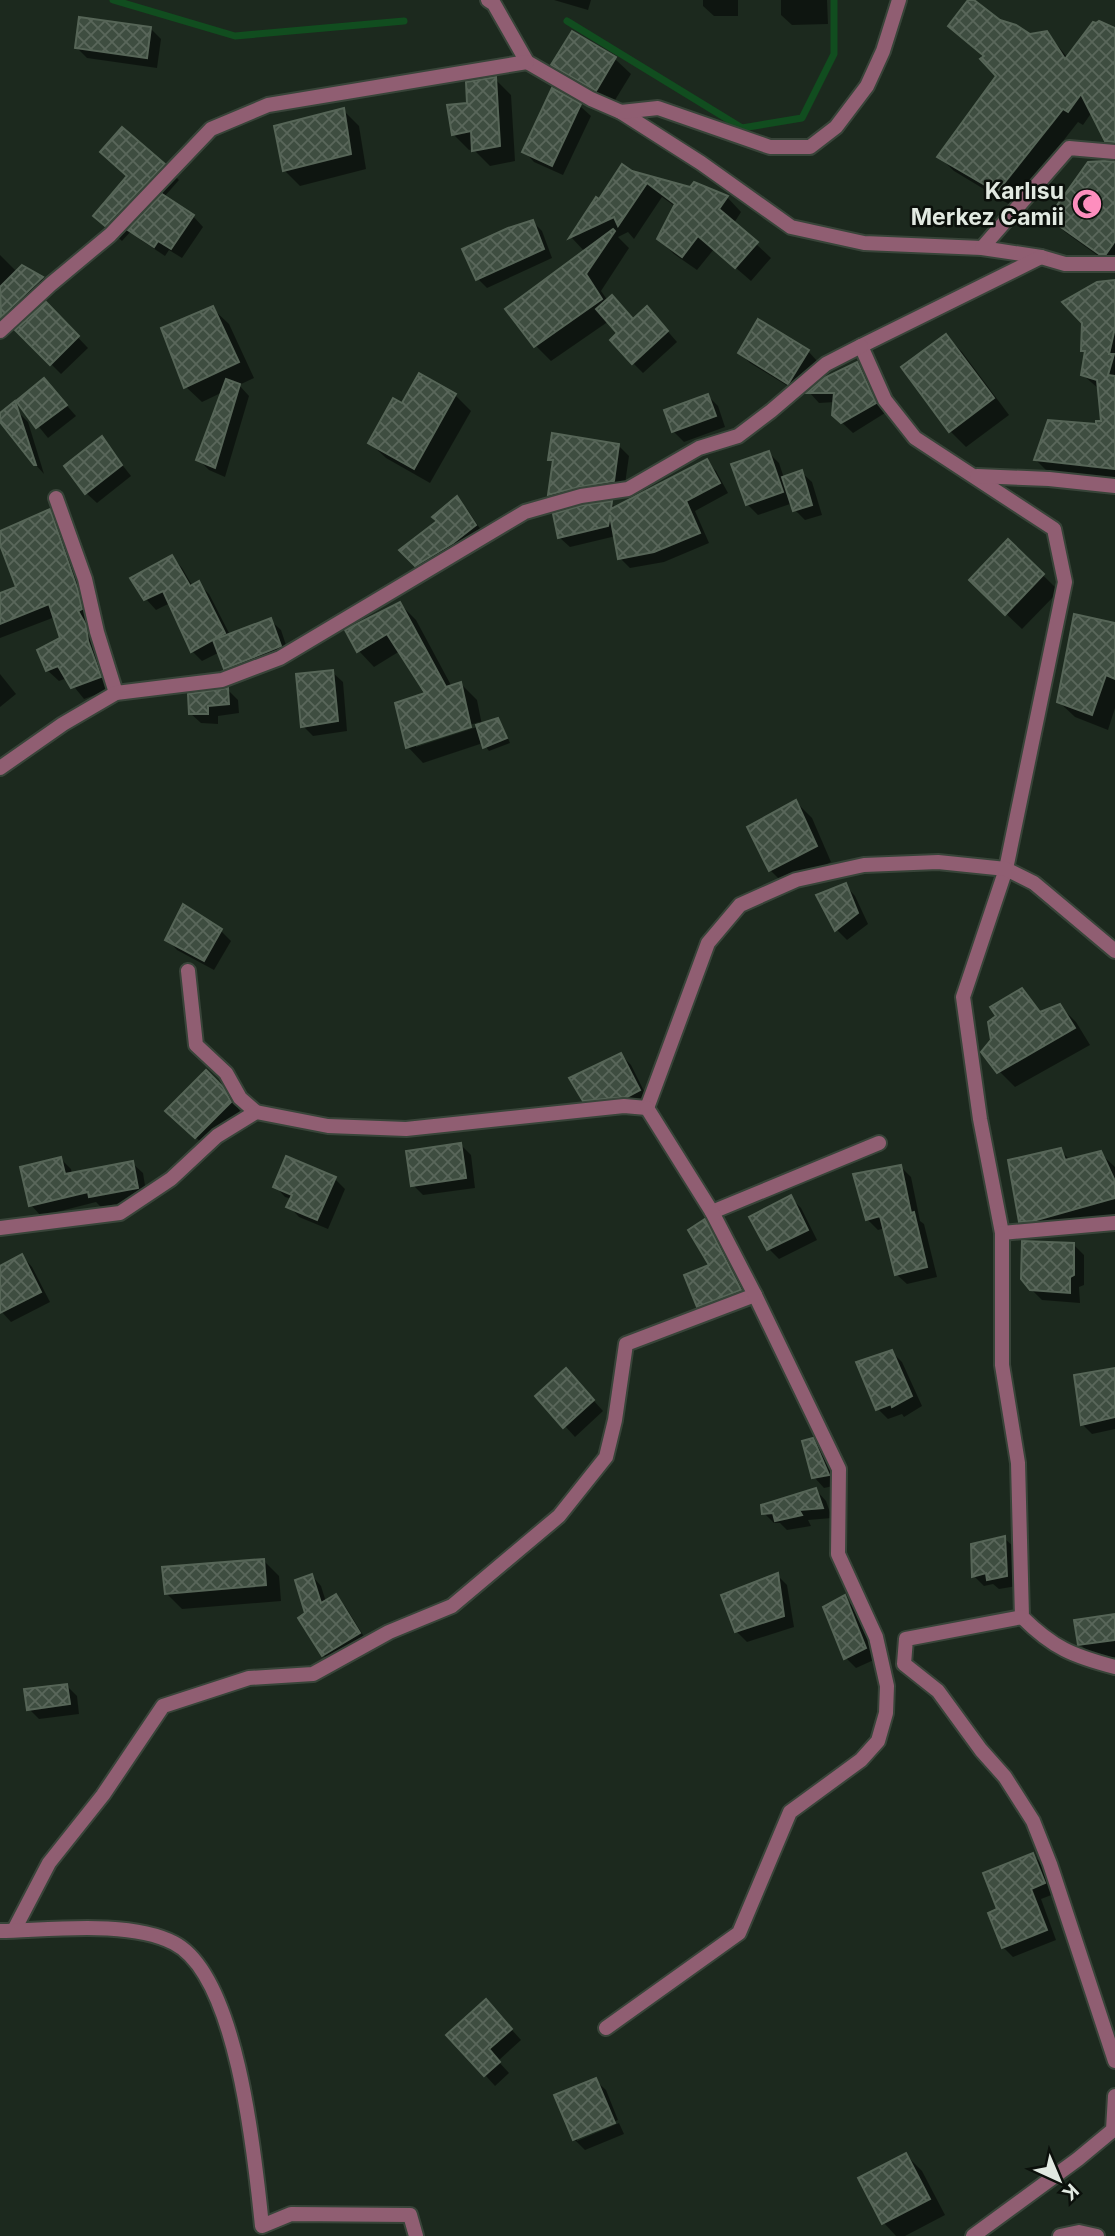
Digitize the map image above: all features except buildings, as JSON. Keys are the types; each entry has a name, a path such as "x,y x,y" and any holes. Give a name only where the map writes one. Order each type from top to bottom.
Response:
{"street":[{"path":"488,0 494,4 527,62 592,99 621,112 701,163 790,227 864,243 982,248 1041,257 1065,264 1115,264"},
{"path":"621,112 658,108 770,147 810,148 836,127 867,86 883,51 899,0"},
{"path":"0,331 110,235 211,129 268,105 527,62"},
{"path":"982,248 1069,148 1115,152"},
{"path":"0,768 63,724 116,693 222,680 280,658 525,512 581,496 628,489 699,448 738,436 826,364 1041,257"},
{"path":"861,346 885,400 915,438 1054,529 1065,582 1006,869 963,997 980,1119 1002,1233 1002,1365 1018,1463 1022,1617 1043,1639 1080,1657 1115,1667"},
{"path":"975,476 1049,479 1115,486"},
{"path":"56,498 85,579 97,632 116,693"},
{"path":"647,1108 708,943 740,905 796,880 864,865 938,862 1006,869 1034,883 1115,951"},
{"path":"188,971 196,1045 226,1073 240,1098 256,1112 328,1126 406,1129 624,1106 647,1108"},
{"path":"606,2028 739,1933 790,1812 861,1760 878,1741 886,1713 887,1686 876,1637 838,1554 839,1469 712,1212 647,1108"},
{"path":"0,1228 120,1213 171,1179 217,1136 256,1112"},
{"path":"712,1212 879,1143"},
{"path":"1002,1233 1115,1223"},
{"path":"7,1931 49,1863 103,1795 163,1706 249,1678 313,1674 388,1632 452,1605 559,1516 606,1457 615,1420 626,1344 755,1295"},
{"path":"1022,1617 906,1639 904,1664 938,1691 981,1750 1005,1777 1033,1821 1051,1864 1115,2061"},
{"path":"7,1931 126,1929 173,1942 192,1955 219,2003 232,2042 252,2138 261,2226 291,2214 410,2215 416,2236"},
{"path":"973,2236 1113,2130 1115,2096"},
{"path":"1060,2236 1079,2232 1097,2236"}],"waterway":[{"path":"113,0 235,36 404,21"},
{"path":"567,21 742,128 802,118 834,54 834,0"}],"place":[{"name":"Karlısu Merkez Camii","path":"1087,204"}]}
